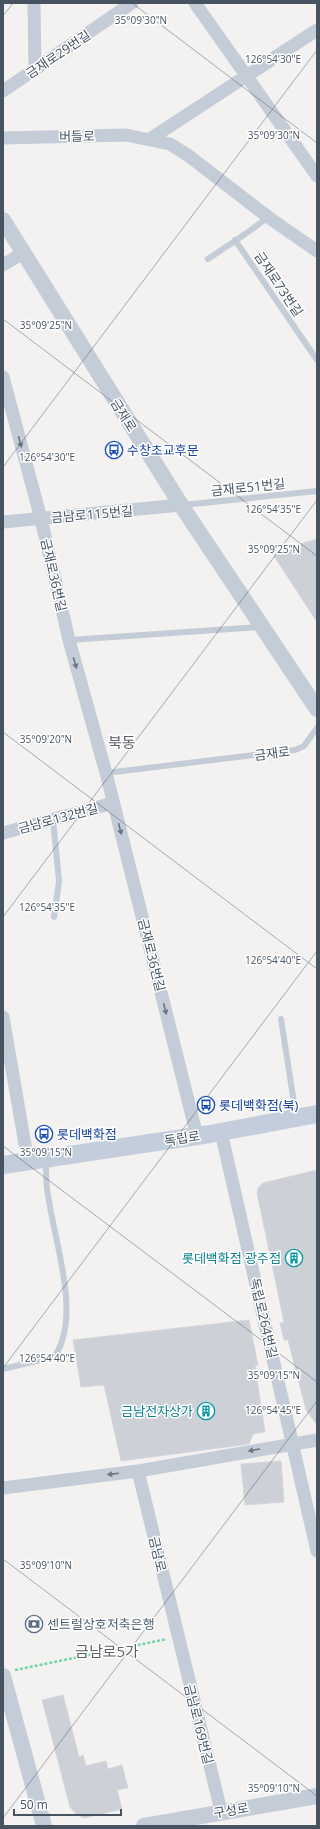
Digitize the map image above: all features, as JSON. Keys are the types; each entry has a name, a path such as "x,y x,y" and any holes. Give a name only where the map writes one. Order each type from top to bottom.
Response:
{"main road":[{"name":"독립로","path":"3,1165 197,1136 317,1114"}],"street":[{"path":"34,3 36,70"},
{"name":"금재로29번길","path":"3,91 36,70 132,3"},
{"path":"195,3 317,176"},
{"path":"150,139 317,30"},
{"name":"버들로","path":"3,138 126,135 170,144 189,156 268,217 317,251"},
{"name":"금재로","path":"3,220 181,505 317,709"},
{"path":"3,265 23,253"},
{"name":"금재로36번길","path":"3,377 8,419 41,518 69,640 106,773 197,1136"},
{"name":"금남로115번길","path":"3,522 181,505"},
{"name":"금남로132번길","path":"3,833 113,803"},
{"path":"3,1017 28,1162"},
{"name":"독립로264번길","path":"221,1132 317,1551"},
{"path":"3,1488 138,1471 317,1440"},
{"name":"금남로","path":"138,1471 177,1637"},
{"name":"금남로169번길","path":"177,1637 221,1811"},
{"path":"6,1679 44,1826"},
{"name":"구성로","path":"144,1826 221,1811 317,1796"}],"lane":[{"path":"208,259 235,240 253,230 268,217"},
{"name":"금재로73번길","path":"235,240 317,360"},
{"name":"금재로51번길","path":"181,505 317,491"},
{"path":"69,640 262,627"},
{"name":"금재로","path":"106,773 295,750 304,746 317,728"},
{"path":"53,819 59,881 54,918"},
{"path":"281,1019 296,1118"},
{"path":"3,1369 44,1359 56,1354 61,1347 63,1338 67,1303 47,1189 46,1159"}],"path":[{"path":"6,1679 177,1637"}],"building":[{"path":"317,539 317,622 274,556 287,548"},
{"name":"롯데백화점 광주점","path":"317,1170 317,1425 306,1410 288,1340 284,1340 280,1323 284,1322 257,1193 258,1188 263,1183"},
{"path":"249,1320 258,1365 255,1366 265,1432 253,1434 249,1444 121,1461 104,1385 81,1387 73,1340"},
{"path":"281,1461 284,1502 245,1505 241,1464"},
{"path":"63,1695 79,1757 83,1755 86,1766 106,1761 108,1769 122,1765 128,1788 117,1790 122,1809 84,1818 76,1814 70,1807 42,1700"}],"place":[{"name":"수창초교후문","path":"114,450"},
{"name":"롯데백화점(북)","path":"206,1105"},
{"name":"롯데백화점","path":"44,1134"},
{"name":"롯데백화점 광주점","path":"294,1258"},
{"name":"금남전자상가","path":"206,1411"},
{"name":"센트럴상호저축은행","path":"34,1624"}],"district":[{"name":"북동","path":"122,742"},
{"name":"금남로5가","path":"107,1651"}]}
